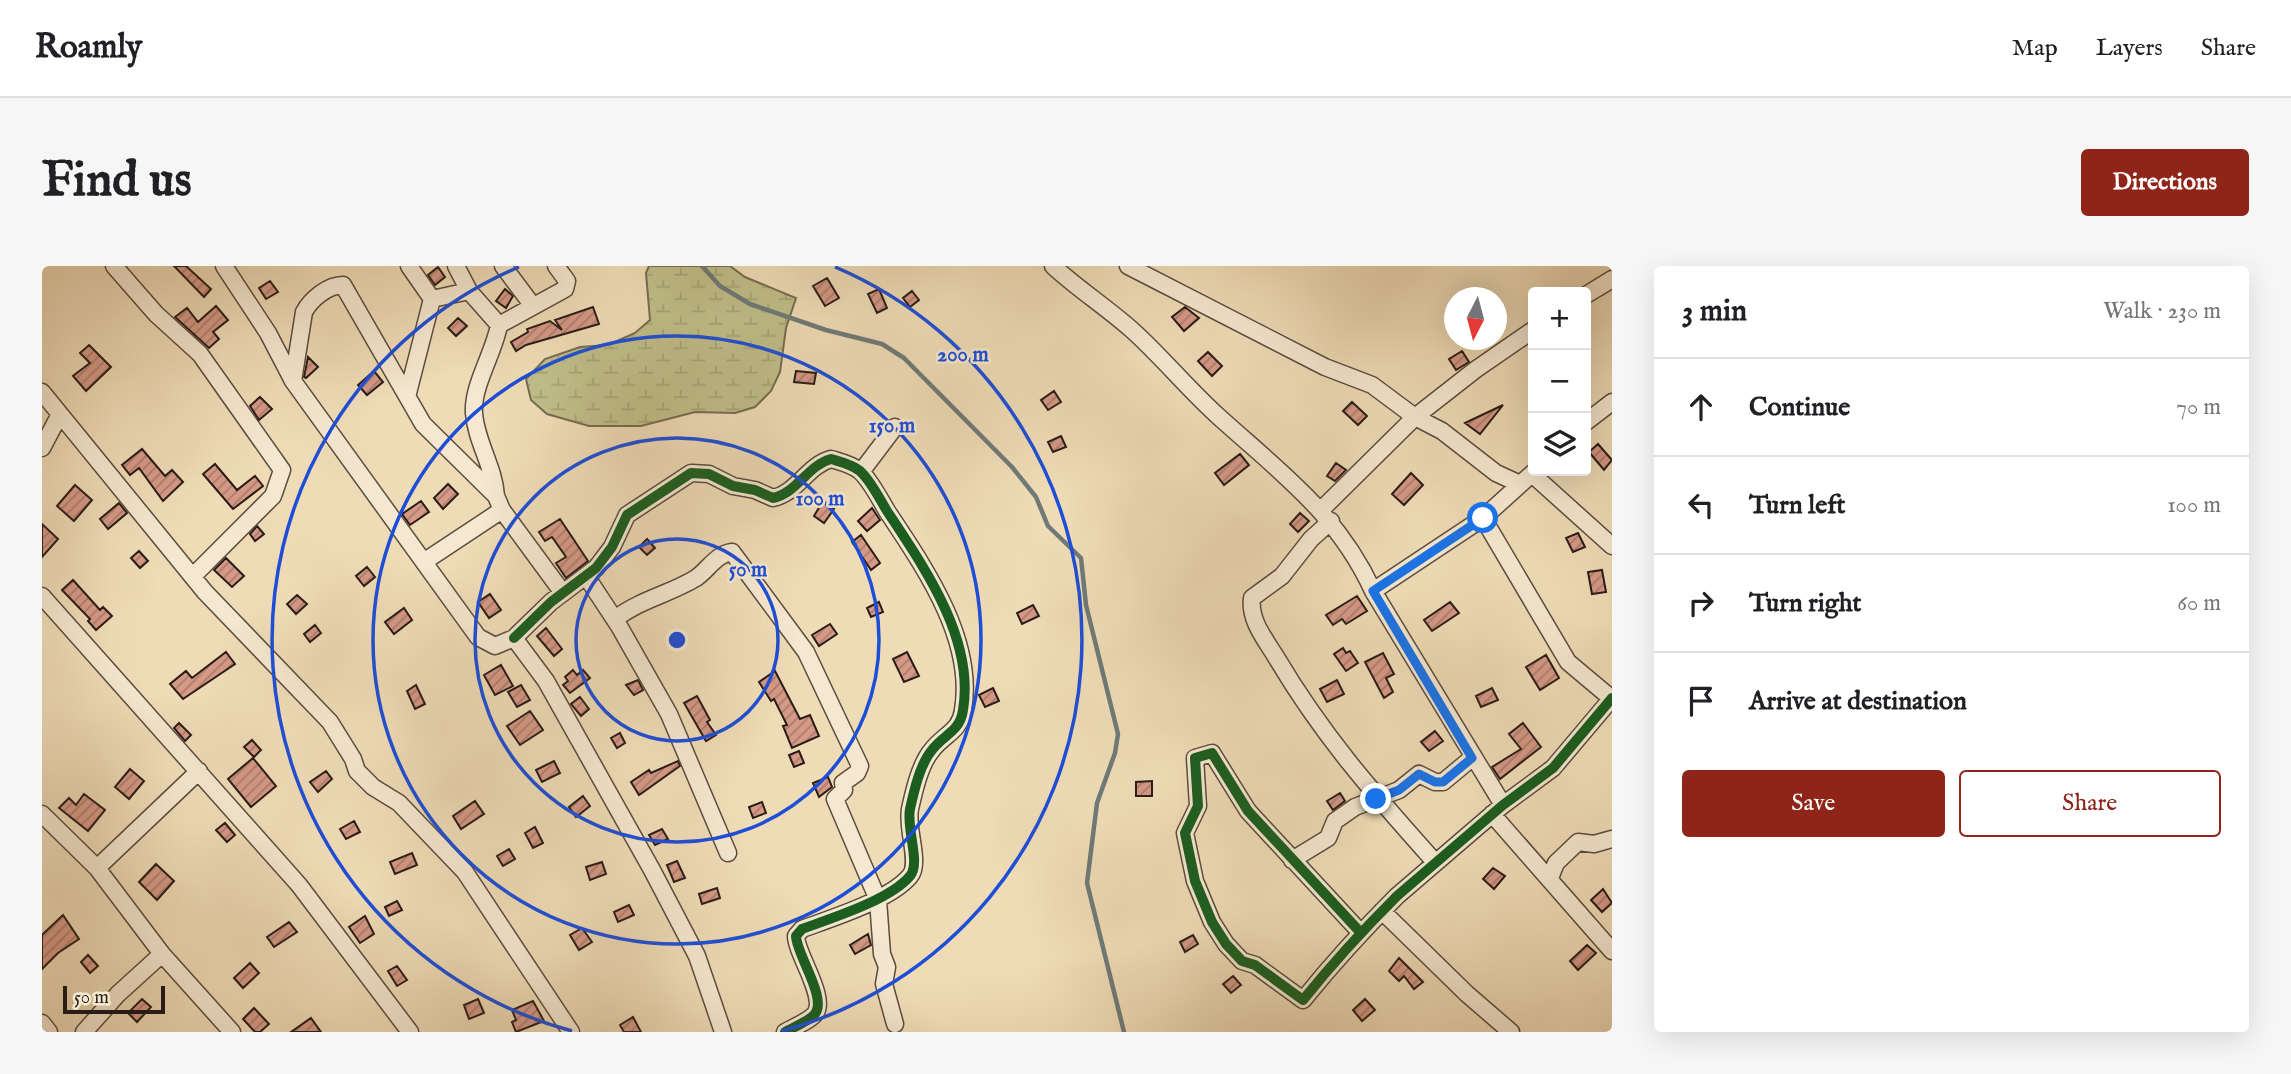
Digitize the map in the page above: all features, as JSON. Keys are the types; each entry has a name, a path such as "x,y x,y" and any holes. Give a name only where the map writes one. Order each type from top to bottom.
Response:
{"street":[{"path":"114,266 165,323 201,354 282,470 273,496 193,576"},
{"path":"224,266 268,333 293,381 483,642 499,645 514,638 606,558 627,515 691,473 709,474 733,486 755,490 773,498 789,490 820,462 831,459 861,472 932,583 952,626 965,685 960,724 933,748 924,762 910,808 908,832 915,864 913,873 878,900 798,932 796,946 811,976 818,1005 813,1016 785,1032"},
{"path":"408,393 432,299 409,266"},
{"path":"456,266 469,292 499,325"},
{"path":"499,503 494,476 474,412 474,401 499,325 568,285 556,266"},
{"path":"1053,266 1132,330 1220,418 1297,484 1326,516 1358,559 1373,591 1472,758 1498,809 1550,878 1612,951"},
{"path":"1128,266 1325,367 1372,384 1496,473 1528,476"},
{"path":"508,268 533,306"},
{"path":"1591,292 1612,279"},
{"path":"293,381 304,312 309,303 338,284 347,289 408,393 423,424 499,503 563,593"},
{"path":"432,299 469,292"},
{"path":"1434,861 1376,799 1340,755 1294,689 1257,626 1251,606 1252,598 1259,590 1282,576 1326,516 1415,417 1475,370 1528,333"},
{"path":"42,392 225,614 247,633 330,722 353,759 357,771 373,787 399,803 465,872 571,1032"},
{"path":"1591,418 1612,402"},
{"path":"42,448 60,414"},
{"path":"861,472 895,427"},
{"path":"1373,591 1483,518 1529,476 1612,546"},
{"path":"425,561 499,503"},
{"path":"1361,933 1248,811 1212,753 1195,758 1198,806 1185,833 1195,881 1212,922 1230,949 1242,961 1255,965 1303,1000 1318,978 1361,933 1382,911 1434,861 1553,768 1612,699 1568,662 1483,518"},
{"path":"615,619 646,599 696,578 723,554 732,552 806,652 860,766 857,773 844,783 844,790 835,799 878,900 882,954 887,967 884,984 895,1024"},
{"path":"586,576 615,619 669,713 728,853"},
{"path":"42,596 299,885 410,1032"},
{"path":"514,638 546,681 652,870 697,956 723,1032"},
{"path":"1292,860 1328,838 1335,821 1355,807 1399,790 1419,774 1435,782 1443,782 1472,758"},
{"path":"97,868 199,771"},
{"path":"42,814 97,868 162,954 232,1032"},
{"path":"1550,878 1556,863 1578,842 1594,844 1612,839"},
{"path":"1382,911 1503,1029"},
{"path":"84,1032 118,994 162,954"},
{"path":"42,1023 49,1032"}],"green space":[{"path":"649,266 730,266 745,277 796,298 786,328 780,372 771,391 755,407 735,413 695,412 641,426 589,426 547,414 531,400 526,379 545,359 580,347 608,345 635,333 650,320 646,273"}],"building":[{"path":"174,266 186,266 211,289 204,297"},
{"path":"438,267 445,277 435,285 428,275"},
{"path":"827,278 839,298 825,306 813,286"},
{"path":"270,281 278,292 266,299 259,288"},
{"path":"505,289 513,296 506,308 496,301"},
{"path":"879,289 887,308 877,313 868,294"},
{"path":"912,291 919,300 910,307 903,298"},
{"path":"216,306 228,320 213,332 219,339 209,348 175,317 187,308 198,322"},
{"path":"593,307 599,324 526,345 516,351 511,342 528,332 527,329 550,321 562,330 555,320"},
{"path":"1185,307 1199,318 1184,331 1172,317"},
{"path":"458,318 467,326 456,336 448,328"},
{"path":"89,345 111,367 86,391 73,376 90,363 80,353"},
{"path":"1462,351 1469,362 1456,370 1449,359"},
{"path":"1208,352 1222,366 1212,376 1198,361"},
{"path":"308,357 318,367 306,378 304,377"},
{"path":"374,371 383,382 367,395 358,385"},
{"path":"796,371 816,373 814,384 794,382"},
{"path":"1054,391 1061,402 1048,410 1041,400"},
{"path":"260,397 272,409 259,420 250,406"},
{"path":"1352,402 1367,416 1358,425 1343,411"},
{"path":"1503,405 1480,434 1465,423"},
{"path":"1061,436 1066,447 1053,452 1048,442"},
{"path":"1598,444 1612,460 1604,470 1591,454 1591,450"},
{"path":"142,449 165,476 172,470 183,482 163,501 139,468 130,475 122,465"},
{"path":"1240,454 1249,465 1224,485 1215,473"},
{"path":"1336,463 1346,470 1335,481 1327,476"},
{"path":"215,464 237,490 255,476 263,486 233,509 203,474"},
{"path":"1411,473 1423,485 1404,505 1392,494"},
{"path":"448,484 458,494 443,509 434,498"},
{"path":"75,485 92,500 74,521 57,506"},
{"path":"421,501 429,512 410,525 402,514"},
{"path":"823,501 834,509 824,523 814,516"},
{"path":"119,503 127,513 108,529 100,519"},
{"path":"872,508 880,520 867,531 858,521"},
{"path":"1300,513 1309,521 1298,532 1290,524"},
{"path":"560,519 588,561 566,578 556,563 566,557 552,537 545,541 539,532"},
{"path":"42,524 58,539 42,557"},
{"path":"257,526 264,534 255,541 250,534"},
{"path":"1578,533 1585,547 1573,552 1566,538"},
{"path":"861,535 880,563 871,570 852,542"},
{"path":"647,539 655,548 647,555 639,547"},
{"path":"139,551 148,561 140,568 131,558"},
{"path":"226,558 244,576 232,587 214,570"},
{"path":"367,567 375,577 364,586 356,576"},
{"path":"1602,570 1606,592 1592,594 1588,572"},
{"path":"73,580 100,610 103,607 112,616 96,630 88,621 90,619 62,590"},
{"path":"490,594 501,610 489,618 478,602"},
{"path":"297,595 307,604 296,614 287,604"},
{"path":"1357,596 1367,611 1346,624 1342,619 1333,625 1326,615"},
{"path":"879,602 883,612 871,617 867,608"},
{"path":"1450,602 1459,613 1432,631 1424,620"},
{"path":"1033,605 1039,616 1022,624 1017,613"},
{"path":"404,608 412,620 394,634 385,622"},
{"path":"830,624 837,634 819,646 812,635"},
{"path":"315,625 321,633 310,642 304,634"},
{"path":"546,628 562,649 554,656 537,636"},
{"path":"1343,648 1346,653 1350,651 1358,663 1346,671 1334,654"},
{"path":"226,652 235,664 183,699 170,684 186,671 192,678"},
{"path":"907,652 919,676 904,682 893,659"},
{"path":"1383,653 1394,674 1386,678 1393,692 1384,698 1365,662"},
{"path":"1546,655 1559,678 1540,690 1526,667"},
{"path":"501,665 513,686 495,695 484,675"},
{"path":"573,670 577,675 583,670 590,678 570,693 563,685 568,681 565,677"},
{"path":"775,671 800,719 810,715 819,736 792,748 783,726 787,725 774,699 771,701 759,682"},
{"path":"638,680 643,690 634,695 626,685"},
{"path":"1337,680 1344,694 1327,702 1320,689"},
{"path":"416,685 425,704 415,709 407,691"},
{"path":"521,685 530,700 517,707 508,692"},
{"path":"993,688 999,701 985,707 979,695"},
{"path":"1492,688 1498,700 1481,707 1476,696"},
{"path":"697,696 710,720 707,722 716,735 706,741 684,703"},
{"path":"580,697 589,709 581,716 571,704"},
{"path":"530,711 543,730 520,745 507,726"},
{"path":"179,723 191,735 185,741 174,728"},
{"path":"1523,723 1541,747 1500,779 1492,767 1521,749 1509,734"},
{"path":"1435,731 1443,741 1429,751 1421,742"},
{"path":"620,733 625,743 617,748 611,738"},
{"path":"252,740 261,750 254,757 244,747"},
{"path":"799,751 804,763 794,767 789,755"},
{"path":"253,758 276,786 251,807 228,779"},
{"path":"554,761 560,773 542,782 536,770"},
{"path":"678,761 680,766 639,795 631,782 649,770 651,773"},
{"path":"130,769 144,781 129,799 115,787"},
{"path":"326,771 332,779 318,792 310,782"},
{"path":"828,777 832,787 819,797 813,783"},
{"path":"1152,781 1152,796 1136,796 1136,782"},
{"path":"1340,793 1345,801 1333,810 1327,801"},
{"path":"84,794 105,810 88,831 59,808 69,798 76,805"},
{"path":"583,796 590,806 576,817 569,807"},
{"path":"475,801 484,814 461,829 453,816"},
{"path":"762,802 766,813 753,818 749,807"},
{"path":"354,821 360,832 346,839 340,829"},
{"path":"225,823 235,835 227,842 216,830"},
{"path":"535,827 543,843 533,848 525,833"},
{"path":"662,829 668,839 655,845 649,835"},
{"path":"509,849 515,859 503,866 497,856"},
{"path":"412,853 417,865 395,874 390,862"},
{"path":"677,861 685,878 674,882 667,865"},
{"path":"602,862 606,874 590,880 586,867"},
{"path":"156,864 174,881 157,900 139,882"},
{"path":"1493,868 1505,876 1494,889 1483,879"},
{"path":"717,888 720,898 702,904 699,894"},
{"path":"1603,889 1612,903 1602,912 1591,900"},
{"path":"397,901 402,910 389,916 385,907"},
{"path":"629,905 634,915 618,922 614,912"},
{"path":"63,915 79,939 58,953 42,969 42,935"},
{"path":"365,916 374,934 360,943 349,927"},
{"path":"289,922 297,932 274,947 267,937"},
{"path":"582,928 592,942 579,950 570,935"},
{"path":"868,934 871,945 855,954 850,945"},
{"path":"1193,935 1198,944 1185,952 1180,942"},
{"path":"1587,945 1596,953 1578,970 1570,961"},
{"path":"88,955 98,966 90,973 81,962"},
{"path":"1399,958 1423,982 1414,989 1404,976 1399,981 1389,971"},
{"path":"250,963 259,973 243,988 234,978"},
{"path":"397,966 407,980 397,986 388,971"},
{"path":"1233,976 1241,985 1231,993 1223,984"},
{"path":"142,999 151,1007 137,1022 128,1013"},
{"path":"478,999 484,1013 469,1019 464,1005"},
{"path":"1365,999 1375,1010 1362,1021 1353,1010"},
{"path":"533,1001 544,1021 516,1032 512,1022 516,1020 512,1010"},
{"path":"254,1008 269,1024 260,1032 255,1032 243,1019"},
{"path":"633,1017 641,1032 624,1032 620,1025"},
{"path":"311,1018 321,1032 291,1032"}],"waterway":[{"path":"702,266 720,286 750,304 826,330 882,344 904,358 1012,467 1036,497 1048,526 1081,558 1086,605 1118,734 1115,753 1097,803 1087,883 1124,1032"}],"cycle path":[{"path":"514,638 551,602 596,568 612,547 627,515 691,473 709,474 733,486 755,490 773,498 789,491 816,467 831,459 857,469 871,485 930,580 954,631 965,683 963,710 959,723 928,756 918,778 909,817 914,854 910,876 889,893 844,914 802,929 796,936 815,988 818,1008 811,1018 785,1032"},
{"path":"1361,933 1248,811 1212,753 1195,758 1198,806 1185,833 1195,881 1212,922 1226,944 1242,961 1255,965 1303,1000 1348,947 1397,896 1503,805 1553,768 1612,698"}],"route":[{"path":"1376,799 1399,790 1419,774 1425,774 1435,782 1443,782 1472,758 1373,591 1483,518"}]}
